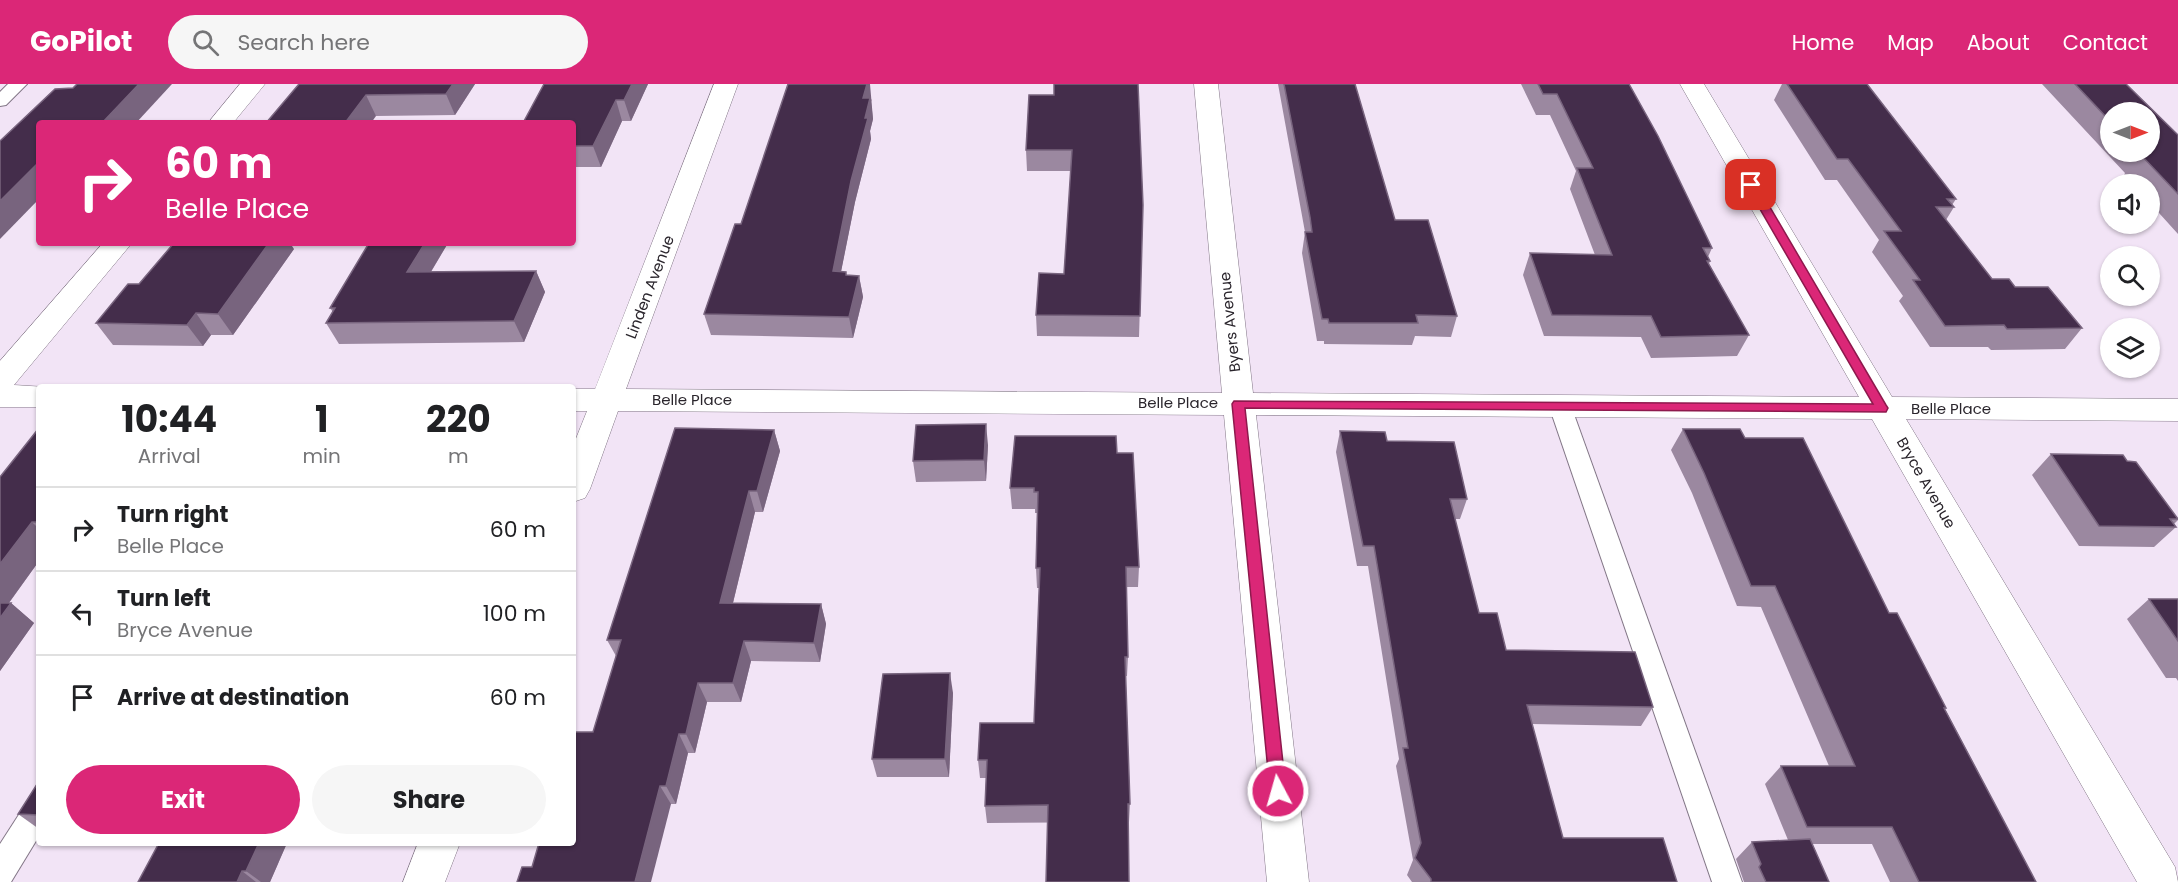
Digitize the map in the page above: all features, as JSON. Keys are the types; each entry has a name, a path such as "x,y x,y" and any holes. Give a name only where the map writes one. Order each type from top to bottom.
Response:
{"street":[{"path":"223,120 254,84"},
{"name":"Linden Avenue","path":"576,481 726,84"},
{"name":"Byers Avenue","path":"1206,84 1288,882"},
{"name":"Bryce Avenue","path":"1692,84 2160,882"},
{"path":"0,381 115,246"},
{"path":"0,396 36,396"},
{"name":"Belle Place","path":"576,400 2178,410"},
{"path":"424,882 438,846"}],"lane":[{"path":"0,101 18,84"},
{"path":"1560,406 1727,882"},
{"path":"0,872 36,814"}],"building":[{"path":"77,84 139,84 105,120 36,120 36,165 0,201 0,141 55,89 73,88"},
{"path":"299,84 453,84 446,94 366,95 347,120 269,120"},
{"path":"544,84 632,84 624,100 616,100 593,146 576,146 576,120 525,120"},
{"path":"788,84 867,84 863,98 870,98 865,118 868,118 851,181 833,271 859,276 849,317 704,314 735,224 741,224"},
{"path":"1054,84 1138,84 1143,205 1140,316 1036,315 1039,273 1064,274 1072,150 1026,150 1029,95 1054,95"},
{"path":"1284,84 1355,84 1395,220 1428,220 1457,316 1416,315 1418,323 1329,323 1328,319 1322,319 1305,232 1312,232 1310,217"},
{"path":"1538,84 1629,84 1658,136 1712,248 1703,248 1710,261 1707,261 1749,335 1661,337 1651,316 1552,315 1530,253 1612,255 1577,168 1593,168 1557,94 1543,94"},
{"path":"1787,84 1867,84 1956,199 1947,199 1954,207 1936,207 1992,279 2009,279 2015,287 2048,287 2082,328 2007,329 2004,325 1945,326 1913,280 1920,280 1884,231 1901,231 1848,159 1837,159"},
{"path":"2075,84 2126,84 2144,102 2100,102 2100,110"},
{"path":"2160,117 2178,135 2178,194 2148,162 2160,162"},
{"path":"171,246 267,246 218,314 196,313 187,325 96,323 128,284 139,284"},
{"path":"367,246 423,246 407,272 536,271 514,321 326,323 335,308 330,308"},
{"path":"986,424 984,460 913,461 916,425"},
{"path":"675,428 774,430 757,491 749,491 720,603 821,604 814,643 744,641 733,683 698,683 686,734 679,734 666,786 660,786 635,882 517,882 522,867 532,867 538,846 576,846 576,732 593,732 621,640 607,640"},
{"path":"1683,429 1740,429 1745,438 1803,438 1889,613 1897,613 1946,708 1944,708 2036,882 1919,882 1892,827 1807,827 1781,766 1855,766 1775,586 1751,586"},
{"path":"1340,431 1385,432 1387,441 1454,442 1467,499 1450,499 1479,613 1497,613 1506,650 1635,652 1653,707 1527,705 1563,838 1663,838 1677,882 1431,882 1415,858 1421,843 1403,748 1408,748 1374,546 1363,546"},
{"path":"36,432 36,522 32,522 0,564 0,477"},
{"path":"1015,436 1116,436 1117,453 1133,453 1139,567 1126,567 1128,657 1125,657 1130,804 1128,804 1129,882 1046,882 1048,805 985,806 987,760 978,760 980,723 1034,723 1040,568 1036,568 1038,492 1034,492 1034,488 1010,488"},
{"path":"2051,454 2123,455 2127,461 2136,462 2178,519 2170,519 2176,527 2099,526"},
{"path":"2149,599 2178,599 2178,641"},
{"path":"0,603 11,603 0,618"},
{"path":"950,673 945,759 872,759 883,674"},
{"path":"36,786 36,815 18,814"},
{"path":"1810,839 1829,882 1766,882 1752,842"},
{"path":"157,846 258,846 246,871 242,871 237,882 138,882"}],"route":[{"path":"1278,791 1239,404 1882,408 1751,185"}]}
